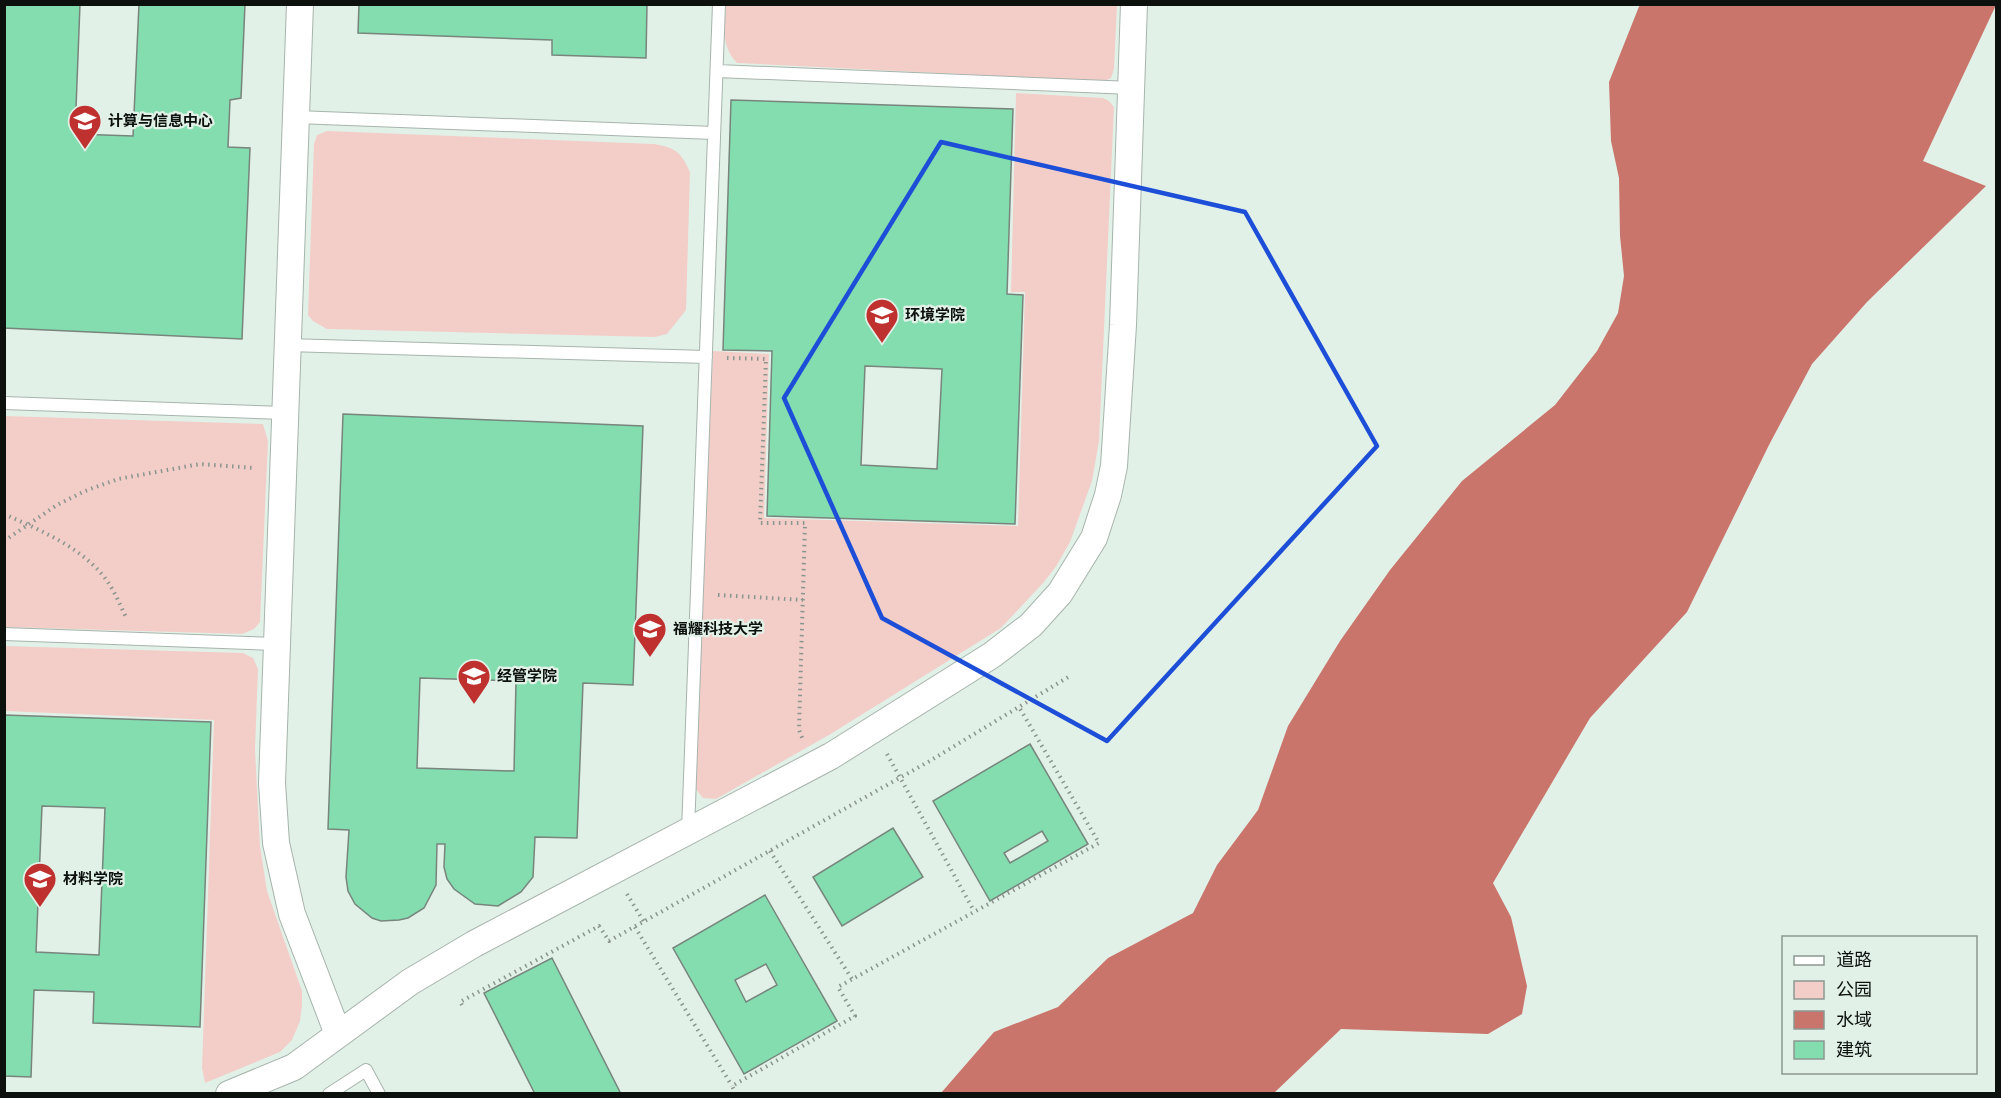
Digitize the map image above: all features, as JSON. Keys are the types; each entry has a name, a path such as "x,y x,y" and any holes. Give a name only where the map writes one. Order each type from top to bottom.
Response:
{"street":[{"path":"300,4 272,783 276,843 292,914 339,1034"},
{"path":"229,1094 294,1067 410,982 474,944 813,766 969,671 1031,625 1060,593 1094,538 1108,495 1117,438 1134,4"}],"lane":[{"path":"688,831 719,4"},
{"path":"717,70 1132,88"},
{"path":"296,117 714,133"},
{"path":"287,345 705,357"},
{"path":"4,403 285,413"},
{"path":"4,634 276,644"},
{"path":"329,1094 366,1070 380,1094"}],"path":[{"path":"705,357 766,359 760,523 806,523 799,730 813,766"},
{"path":"4,541 57,505 85,491 118,479 200,464 283,469"},
{"path":"4,514 71,547 91,564 110,585 133,629 133,639"},
{"path":"697,594 803,600"},
{"path":"462,1005 460,1002 599,926 609,941 635,927 900,778 1070,676"},
{"path":"732,1086 855,1017 838,987 1099,843 1019,707"},
{"path":"900,778 974,911"},
{"path":"770,851 852,979"},
{"path":"635,927 736,1094"}],"highlighted area":[{"path":"941,142 1245,212 1377,446 1107,741 882,618 784,398"}],"green space":[{"path":"726,5 1117,5 1114,69 1111,78 1096,81 737,63 726,43"},
{"path":"1016,93 1103,98 1114,107 1099,441 1092,481 1070,542 1044,582 1001,628 829,735 716,799 703,798 695,788 694,782 713,351 769,354 764,518 1018,526 1025,292 1011,292"},
{"path":"327,131 654,144 673,149 684,160 690,172 686,310 667,334 655,337 327,329 313,321 308,315 314,144 317,135"},
{"path":"5,416 263,424 268,441 260,622 254,629 242,634 5,627"},
{"path":"5,646 243,653 253,658 258,669 255,750 260,846 267,891 302,991 300,1021 292,1040 280,1052 205,1083 202,1068 214,720 5,711"}],"water":[{"path":"1640,4 1996,5 1923,161 1986,186 1867,302 1812,364 1769,445 1687,612 1590,718 1493,883 1511,917 1527,986 1522,1014 1488,1034 1341,1029 1274,1093 941,1093 994,1032 1058,1007 1108,958 1193,913 1217,865 1258,810 1288,726 1340,641 1390,570 1462,481 1555,405 1597,351 1618,313 1624,276 1620,236 1619,178 1611,141 1609,82"}],"building":[{"path":"4,4 80,4 75,134 133,136 139,4 245,4 241,98 230,100 228,147 250,148 242,339 4,328"},
{"path":"359,4 647,4 646,58 552,55 552,40 358,33"},
{"path":"731,100 1013,109 1007,294 1023,295 1015,524 767,516 772,351 723,350","holes":["865,366 942,369 937,469 861,465"]},
{"path":"343,414 643,426 633,685 583,683 577,838 535,837 533,877 521,892 498,906 475,904 454,889 447,879 444,867 445,844 437,844 436,885 424,908 408,918 381,921 372,918 355,904 348,891 346,877 349,830 328,829","holes":["420,678 516,681 514,771 417,768"]},
{"path":"4,715 211,722 200,1027 93,1023 94,992 34,990 31,1077 4,1076","holes":["42,806 105,808 99,955 36,952"]},
{"path":"1030,744 1088,844 990,901 933,801","holes":["1042,831 1048,841 1010,863 1004,853"]},
{"path":"893,828 923,877 842,926 813,877"},
{"path":"765,895 837,1021 744,1074 673,948","holes":["766,964 777,985 746,1002 735,980"]},
{"path":"552,958 621,1094 535,1094 484,993"}],"place":[{"name":"计算与信息中心","path":"85,150"},
{"name":"环境学院","path":"882,344"},
{"name":"福耀科技大学","path":"650,658"},
{"name":"经管学院","path":"474,705"},
{"name":"材料学院","path":"40,908"}]}
